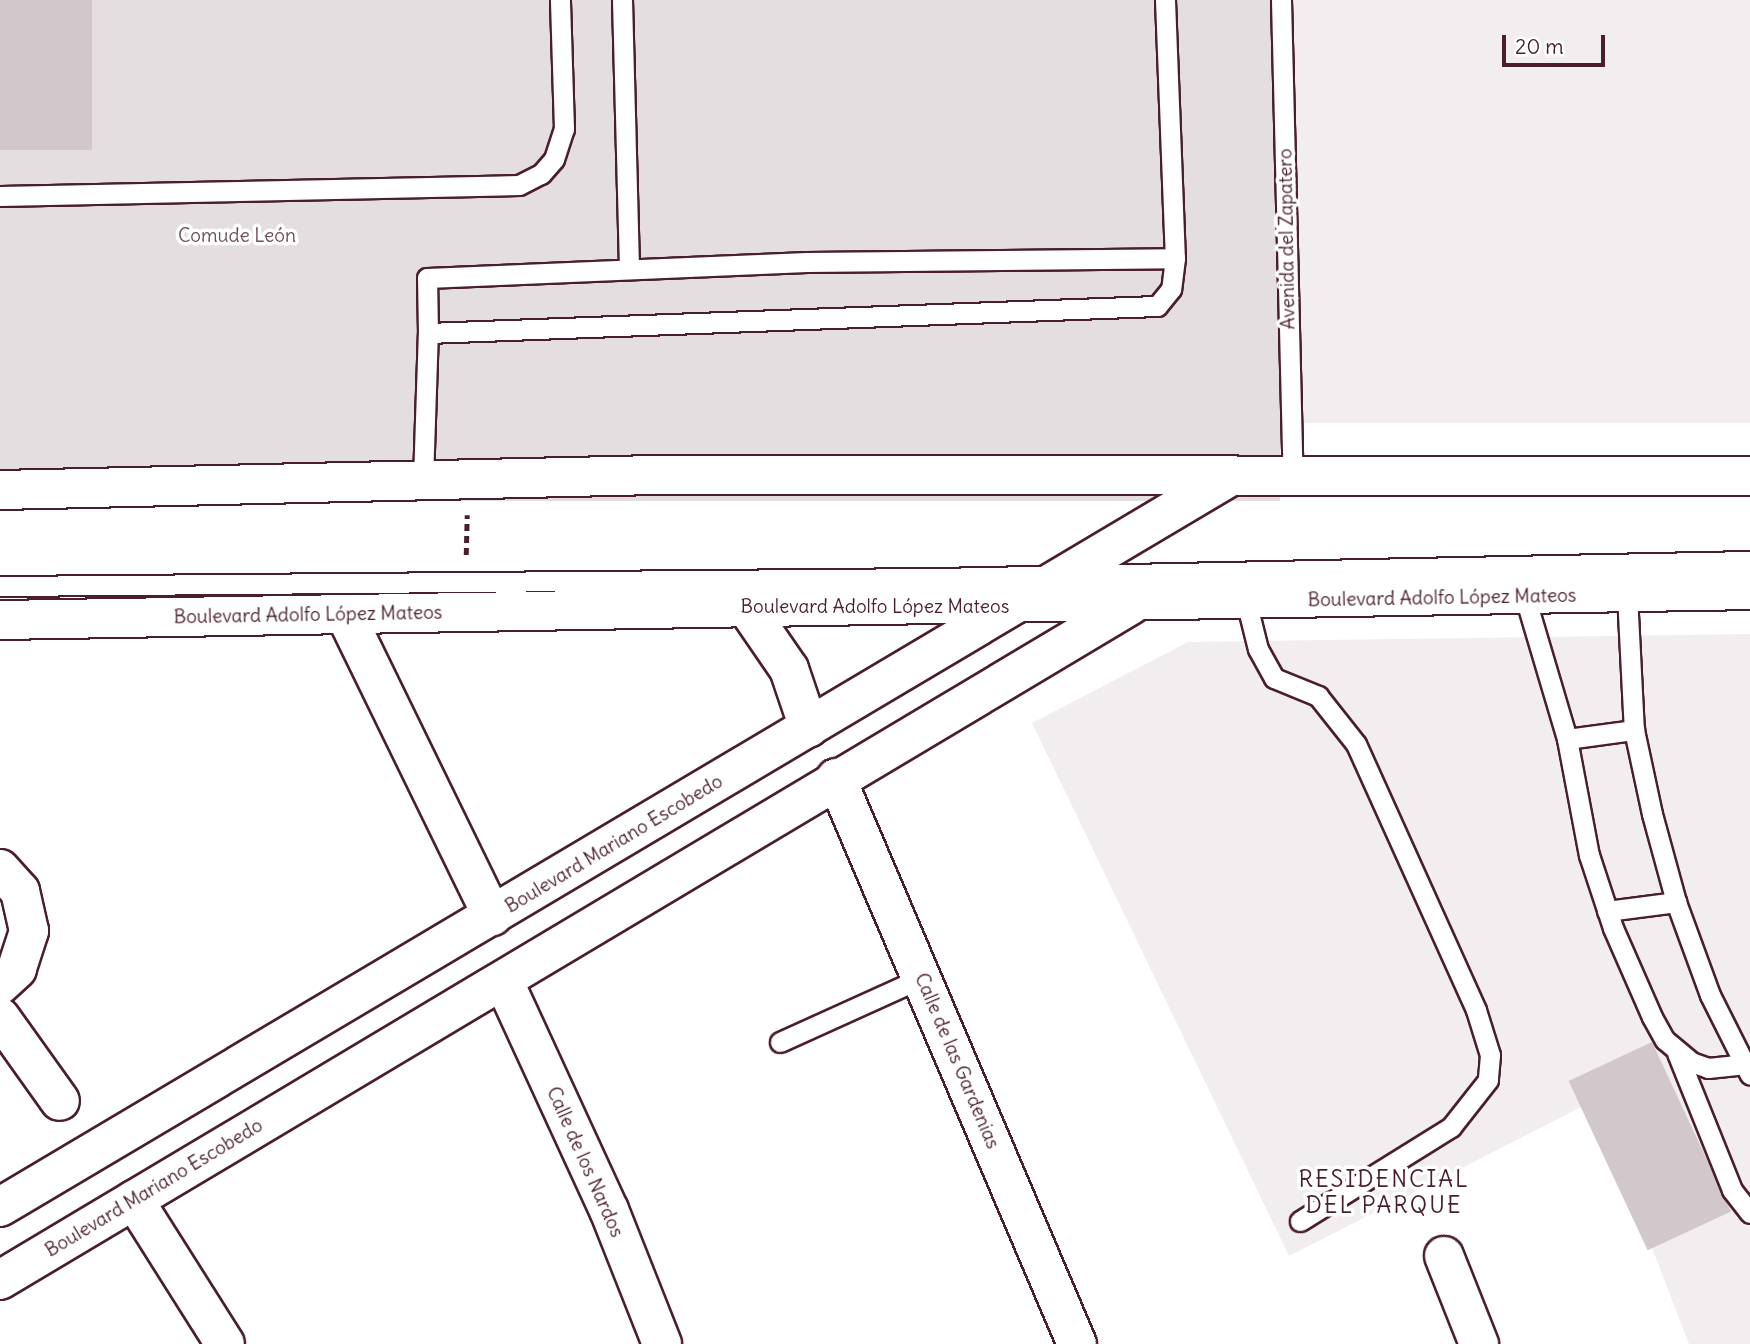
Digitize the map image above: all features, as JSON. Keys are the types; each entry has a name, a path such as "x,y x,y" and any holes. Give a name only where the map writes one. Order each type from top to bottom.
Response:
{"main road":[{"path":"0,490 467,479 855,474 1228,478 1750,475"},
{"name":"Boulevard Mariano Escobedo","path":"0,1207 1073,574 1228,478"},
{"name":"Boulevard Adolfo López Mateos","path":"0,620 1016,606 1138,601 1525,597 1750,590"},
{"name":"Boulevard Mariano Escobedo","path":"0,1280 504,982 836,778 1138,601"},
{"path":"747,608 789,669 809,728"},
{"path":"346,615 492,916"},
{"name":"Calle de las Gardenias","path":"836,778 1077,1344"},
{"path":"0,869 20,891 29,931 17,970 0,985"},
{"name":"Calle de los Nardos","path":"504,982 609,1210 662,1344"},
{"path":"0,1017 60,1101"},
{"path":"134,1200 225,1344"},
{"path":"1444,1256 1479,1344"}],"lane":[{"path":"0,196 519,185 541,174 554,159 564,129 560,0"},
{"path":"622,0 629,268"},
{"path":"428,333 1148,309 1166,299 1175,258 1164,0"},
{"name":"Avenida del Zapatero","path":"1281,0 1293,478"},
{"path":"423,480 428,278 629,268 1175,258"},
{"path":"0,586 465,583 1750,561"},
{"path":"1627,594 1634,730 1676,901 1710,995 1747,1070 1708,1068 1677,1053"},
{"path":"1525,597 1567,739 1589,855 1607,911 1653,1017 1677,1053 1732,1190 1750,1213"},
{"path":"1246,601 1258,649 1274,678 1318,696 1356,744 1476,1010 1490,1055 1488,1080 1451,1127 1300,1221"},
{"path":"1567,739 1634,730"},
{"path":"1607,911 1676,901"},
{"path":"780,1042 922,978"}],"path":[{"path":"465,583 467,479"}],"shaded area":[{"path":"1234,0 1750,0 1750,423 1234,423"},
{"path":"1750,634 1750,1344 1689,1344 1595,1100 1289,1256 1032,723 1188,642"}],"green space":[{"name":"Comude León","path":"0,0 1280,0 1280,501 0,501"}],"building":[{"path":"0,0 92,0 92,150 0,150"},
{"path":"1652,1042 1731,1211 1648,1250 1569,1081"}],"district":[{"name":"RESIDENCIAL DEL PARQUE","path":"1384,1192"}]}
